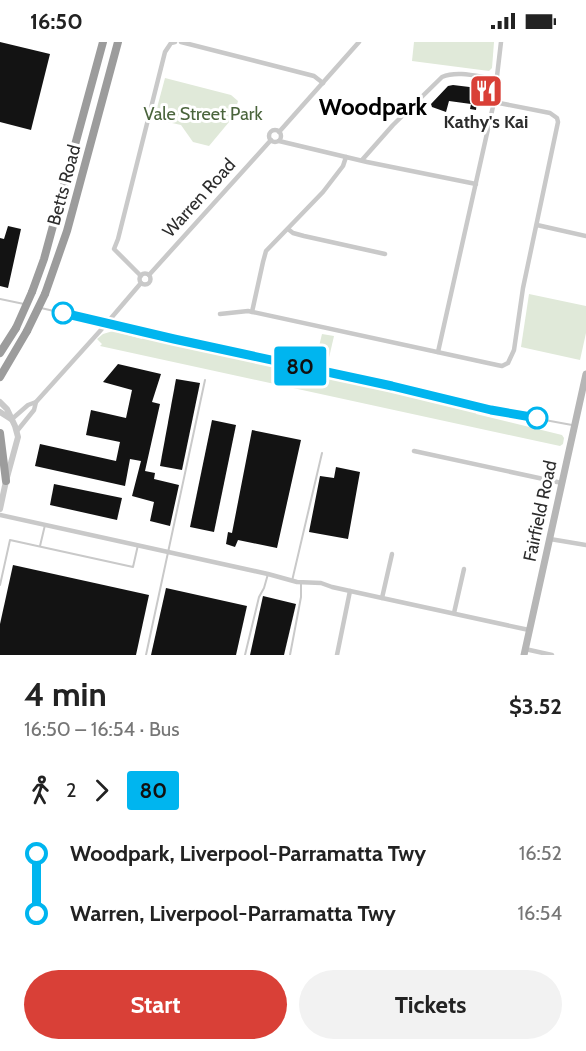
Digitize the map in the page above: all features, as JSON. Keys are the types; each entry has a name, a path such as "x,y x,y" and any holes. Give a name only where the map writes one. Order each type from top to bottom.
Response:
{"highway":[{"name":"Betts Road","path":"0,353 16,328 45,259 103,42"},
{"name":"Betts Road","path":"0,377 27,331 45,294 67,231 118,42"},
{"path":"0,433 6,481"}],"main road":[{"name":"Fairfield Road","path":"524,652 586,374"}],"street":[{"path":"12,419 28,405 36,402 141,283 141,276 114,249 165,52 172,42"},
{"path":"181,42 314,76 322,83"},
{"path":"359,42 279,132 271,133 271,140 476,184"},
{"path":"438,352 494,102 501,42"},
{"path":"362,160 387,131 442,77 458,74 496,79"},
{"path":"220,314 252,312 502,366 508,363 514,350 523,288 558,127 558,118 550,113 494,102"},
{"path":"279,132 281,136 279,141"},
{"name":"Warren Road","path":"149,275 271,140"},
{"path":"252,312 264,255 323,192 343,166 346,157"},
{"path":"537,225 586,236"},
{"path":"288,229 304,236 385,254"},
{"path":"141,276 149,275 151,280 144,285 141,283"},
{"path":"0,402 12,419 18,440 0,509"},
{"path":"17,431 34,410 36,402"},
{"path":"0,412 12,419"},
{"path":"414,451 562,483"},
{"path":"0,515 292,581 317,582 529,630"},
{"path":"550,539 586,544"},
{"path":"382,598 392,554"},
{"path":"454,613 464,569"},
{"path":"337,655 350,591"},
{"path":"524,652 552,655"}],"lane":[{"path":"0,299 491,410 575,426"},
{"path":"146,655 205,380"},
{"path":"292,581 322,453"},
{"path":"40,546 45,525"},
{"path":"0,585 10,540 133,567 138,545"},
{"path":"246,655 259,597 268,574"},
{"path":"290,655 301,597 301,582"}],"green space":[{"path":"414,42 494,42 492,68 489,71 412,61"},
{"name":"Vale Street Park","path":"165,78 231,95 238,101 234,116 209,146 193,142 181,125 154,119"},
{"path":"529,294 586,306 586,333 580,360 521,347"},
{"path":"113,331 142,339 144,335 477,410 476,414 562,435 563,444 560,446 100,346 102,344 97,339"},
{"path":"322,334 334,336 328,362 316,359"}],"building":[{"path":"0,42 50,54 31,130 0,122"},
{"path":"448,86 486,89 489,93 487,103 477,101 476,110 470,109 471,104 449,101 446,112 432,107 431,104"},
{"path":"8,226 21,229 8,288 0,286 0,238 4,239"},
{"path":"118,364 161,374 152,402 160,404 145,471 155,473 154,479 179,485 170,526 150,521 154,502 132,496 141,461 130,459 125,486 35,466 40,444 116,461 120,442 86,435 91,410 126,418 132,390 103,382"},
{"path":"176,379 200,383 182,470 160,466"},
{"path":"212,420 236,425 214,532 190,527"},
{"path":"252,430 301,440 277,548 238,540 235,547 226,544 228,532 232,533"},
{"path":"336,467 360,472 348,539 309,532 320,476 334,478"},
{"path":"54,484 122,498 117,520 50,505"},
{"path":"13,565 149,595 136,655 0,655 0,624"},
{"path":"166,588 247,606 236,655 151,655"},
{"path":"263,596 296,604 284,655 250,655"}],"bus line":[{"name":"80","path":"63,313 491,410 537,418"}],"place":[{"name":"Kathy's Kai","path":"486,91"}],"district":[{"name":"Woodpark","path":"373,106"}]}
